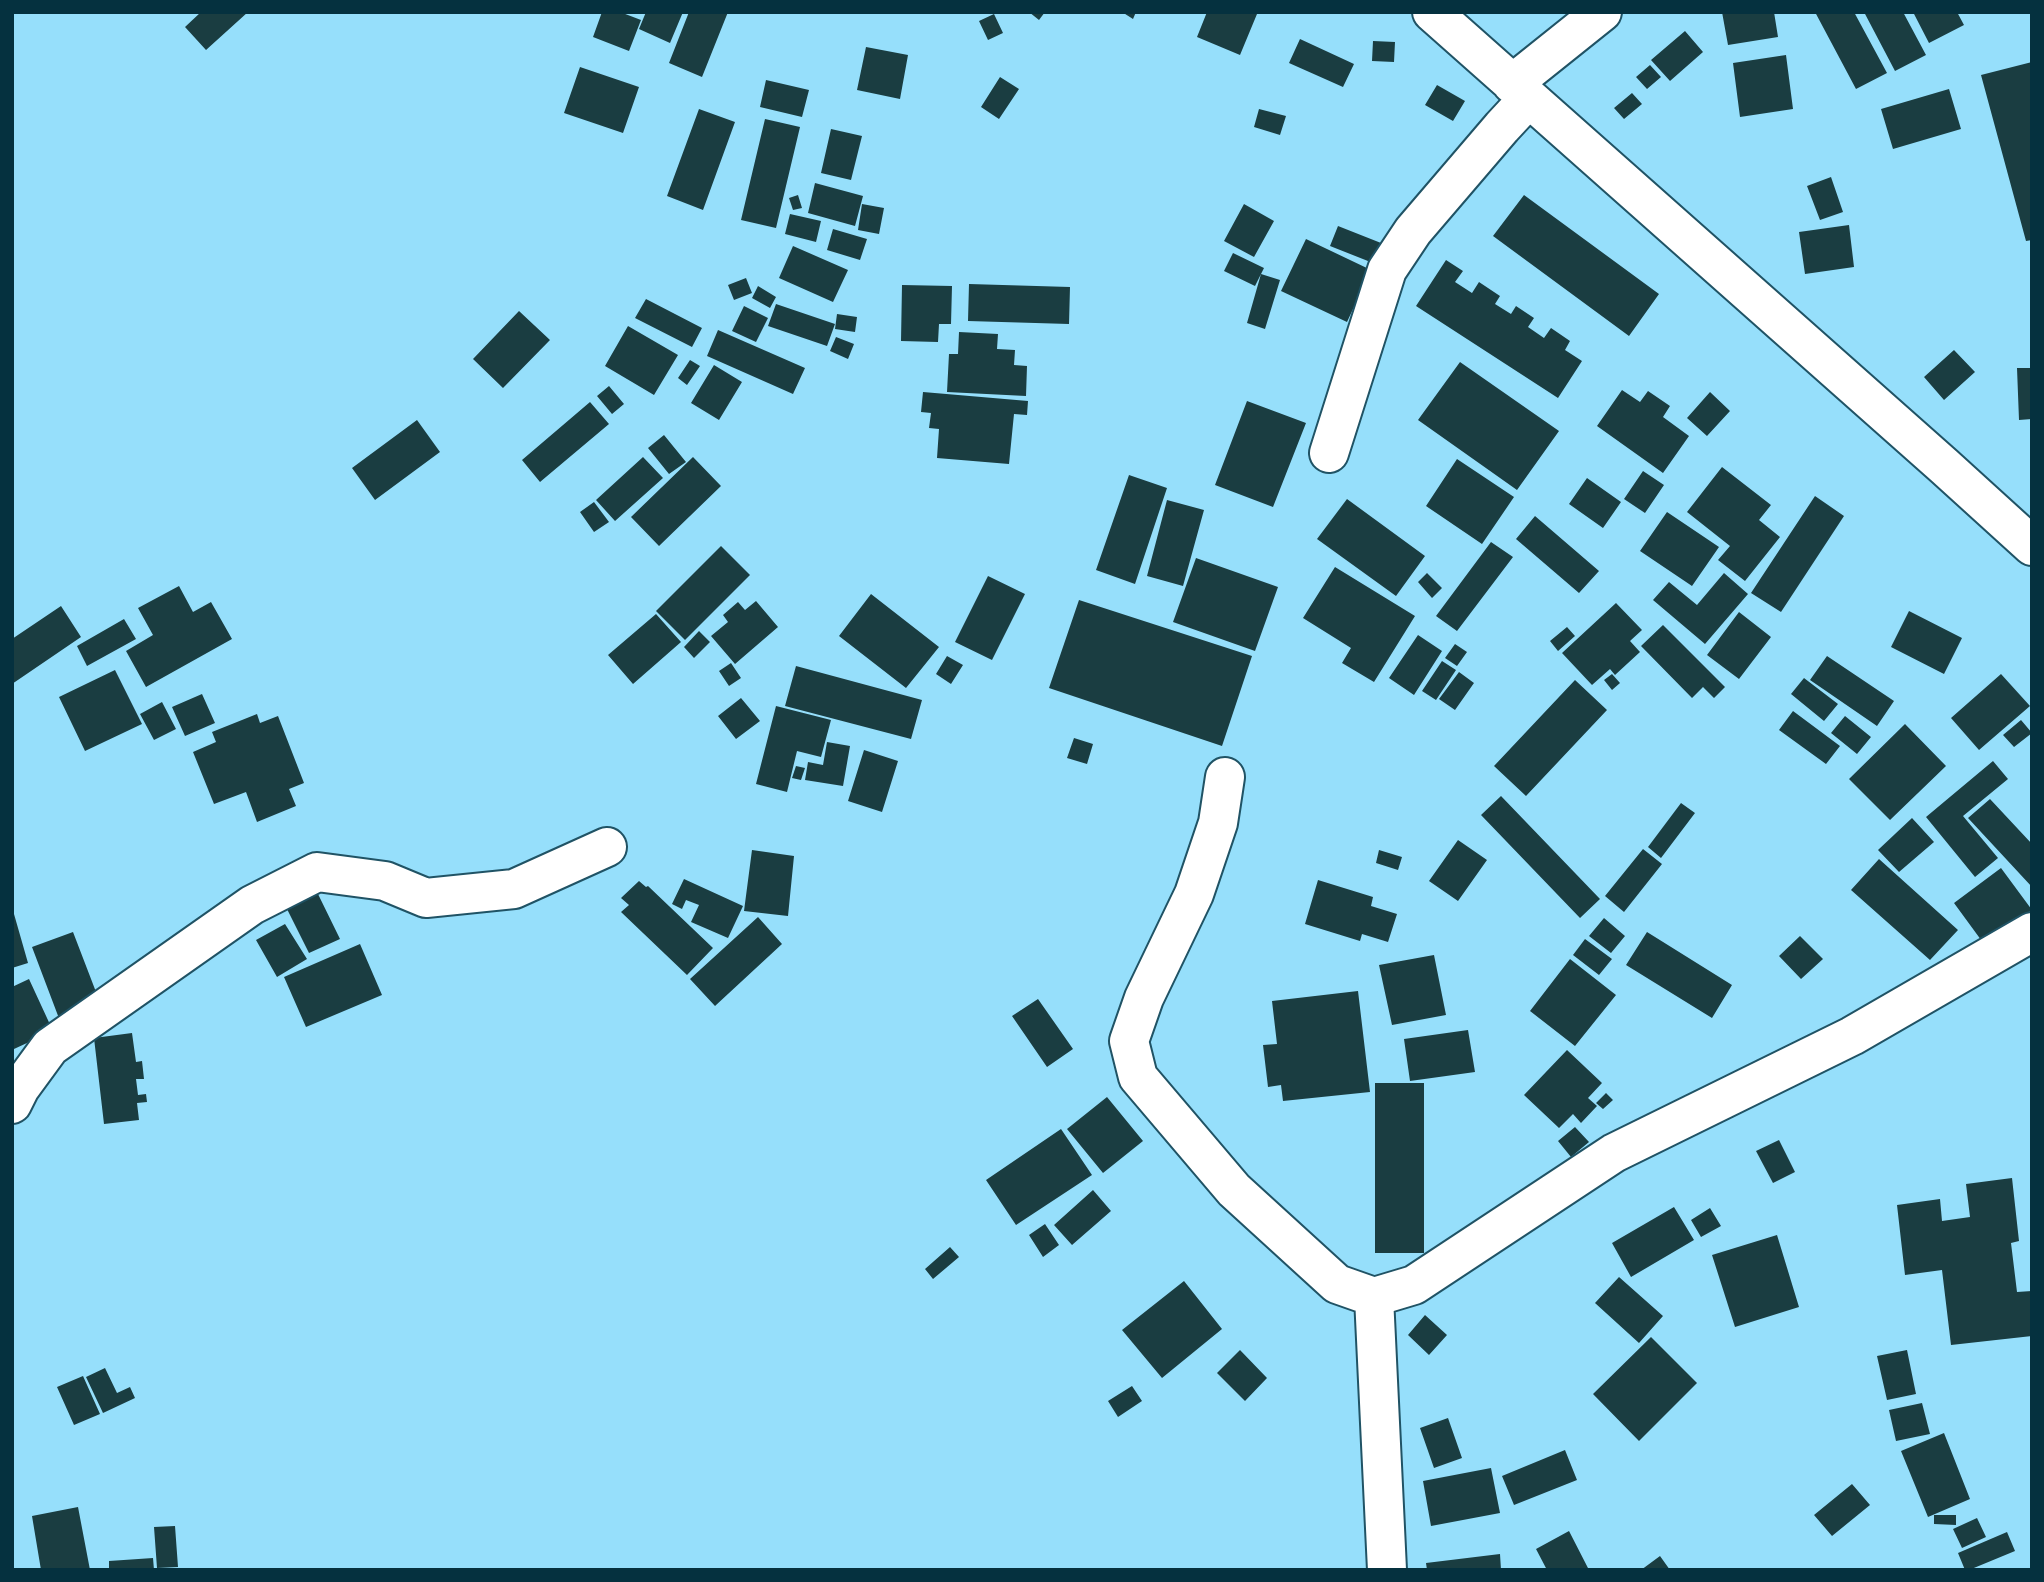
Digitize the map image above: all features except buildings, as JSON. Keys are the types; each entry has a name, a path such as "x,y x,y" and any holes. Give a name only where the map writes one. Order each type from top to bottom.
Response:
{"street":[{"path":"1432,12 2032,546"},
{"path":"1329,453 1387,270 1413,231 1502,127 1520,92 1602,12"},
{"path":"1225,777 1218,823 1194,894 1144,998 1129,1041 1138,1077 1234,1190 1337,1284 1374,1297 1414,1285 1614,1153 1852,1036 2032,932"},
{"path":"12,1104 20,1088 50,1047 252,905 317,872 384,881 426,898 514,889 607,847"},
{"path":"1374,1297 1387,1570"}]}
